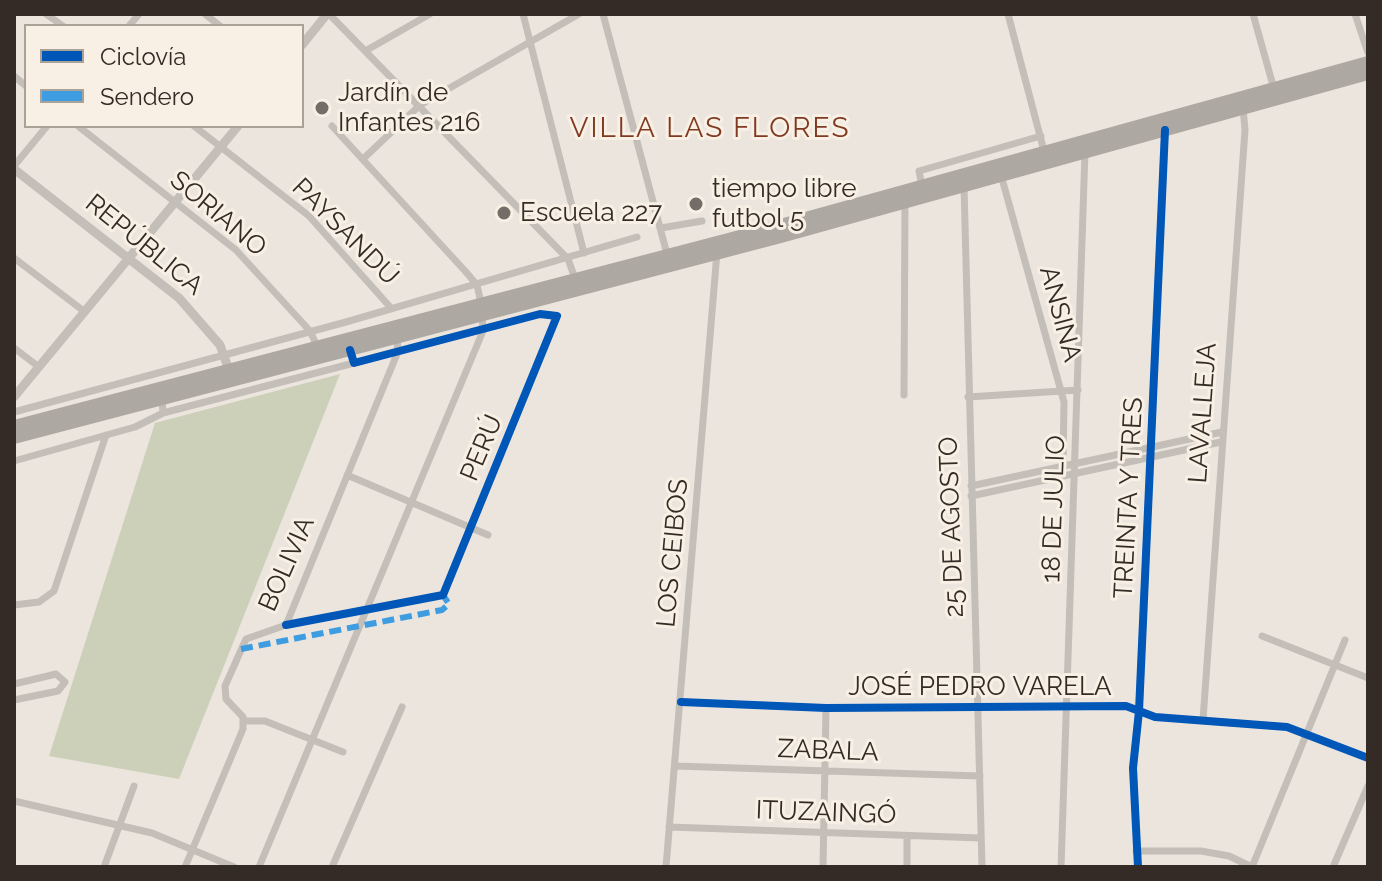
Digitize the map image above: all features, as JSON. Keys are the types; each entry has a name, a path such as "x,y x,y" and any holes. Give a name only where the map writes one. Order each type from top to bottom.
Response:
{"highway":[{"path":"14,426 317,346 481,309 905,202 1243,108 1368,62"},
{"path":"577,284 667,254 716,248 1044,151 1368,74"},
{"path":"14,438 398,337 481,309"}],"street":[{"path":"304,43 328,14 367,50 568,259 577,284"},
{"path":"367,50 430,14"},
{"path":"523,14 584,253"},
{"path":"363,159 420,105 579,14"},
{"path":"603,14 667,254"},
{"path":"1008,14 1044,151"},
{"path":"1253,14 1275,94"},
{"path":"1355,14 1368,53"},
{"name":"LAVALLEJA","path":"1203,720 1245,130 1243,108"},
{"path":"259,867 483,331 477,285 332,126"},
{"path":"14,168 45,128"},
{"name":"SORIANO","path":"80,128 236,250 310,331 317,346"},
{"name":"PAYSANDÚ","path":"196,128 309,216 391,308"},
{"path":"14,397 236,128"},
{"name":"TREINTA Y TRES","path":"1138,867 1133,768 1139,711 1165,130"},
{"path":"922,186 919,171 1041,136"},
{"name":"18 DE JULIO","path":"1061,867 1085,152"},
{"name":"REPÚBLICA","path":"14,168 179,298 206,326 224,353 229,370"},
{"name":"ANSINA","path":"1001,175 1067,414 1063,464"},
{"name":"25 DE AGOSTO","path":"964,186 982,867"},
{"path":"904,395 905,202"},
{"path":"661,228 702,221"},
{"path":"14,412 477,285 637,237"},
{"name":"LOS CEIBOS","path":"666,867 716,248"},
{"path":"14,258 85,312"},
{"name":"PERÚ","path":"366,610 443,595 557,316 540,314 483,331"},
{"path":"14,461 106,435 163,413 483,331"},
{"name":"BOLIVIA","path":"244,721 226,699 225,686 246,639 286,625 397,354 398,337"},
{"path":"14,348 39,367"},
{"path":"350,350 354,363"},
{"path":"968,397 1078,390"},
{"path":"91,391 95,404"},
{"path":"162,399 163,413"},
{"path":"43,403 46,417"},
{"path":"971,486 1222,432"},
{"path":"14,605 39,602 54,591 106,435"},
{"path":"971,496 1221,442"},
{"path":"347,475 488,535"},
{"path":"286,625 366,610"},
{"path":"1262,636 1368,678"},
{"path":"1136,851 1201,851 1229,856 1252,867 1345,640"},
{"path":"14,684 56,674 65,682 58,691 14,700"},
{"name":"JOSÉ PEDRO VARELA","path":"681,702 826,708 1126,706 1155,717 1287,727 1368,758"},
{"path":"332,867 402,707"},
{"path":"823,867 826,708"},
{"path":"185,867 244,721 257,718 343,752"},
{"name":"ZABALA","path":"675,766 980,776"},
{"path":"104,867 134,786"},
{"path":"1333,867 1368,786"},
{"path":"14,801 152,833 234,867"},
{"name":"ITUZAINGÓ","path":"669,827 981,838"},
{"path":"907,836 907,867"}],"green space":[{"path":"340,374 179,779 49,756 155,423"}],"marked path":[{"path":"241,649 442,610 449,604 443,595"}],"cycle path":[{"path":"1138,867 1133,768 1139,711 1165,130"},
{"path":"286,625 443,595 557,316 540,314 354,363 350,350"},
{"path":"681,702 826,708 1126,706 1155,717 1287,727 1368,758"}],"place":[{"name":"Jardín de Infantes 216","path":"322,108"},
{"name":"tiempo libre futbol 5","path":"696,204"},
{"name":"Escuela 227","path":"504,213"}],"district":[{"name":"VILLA LAS FLORES","path":"710,129"}]}
